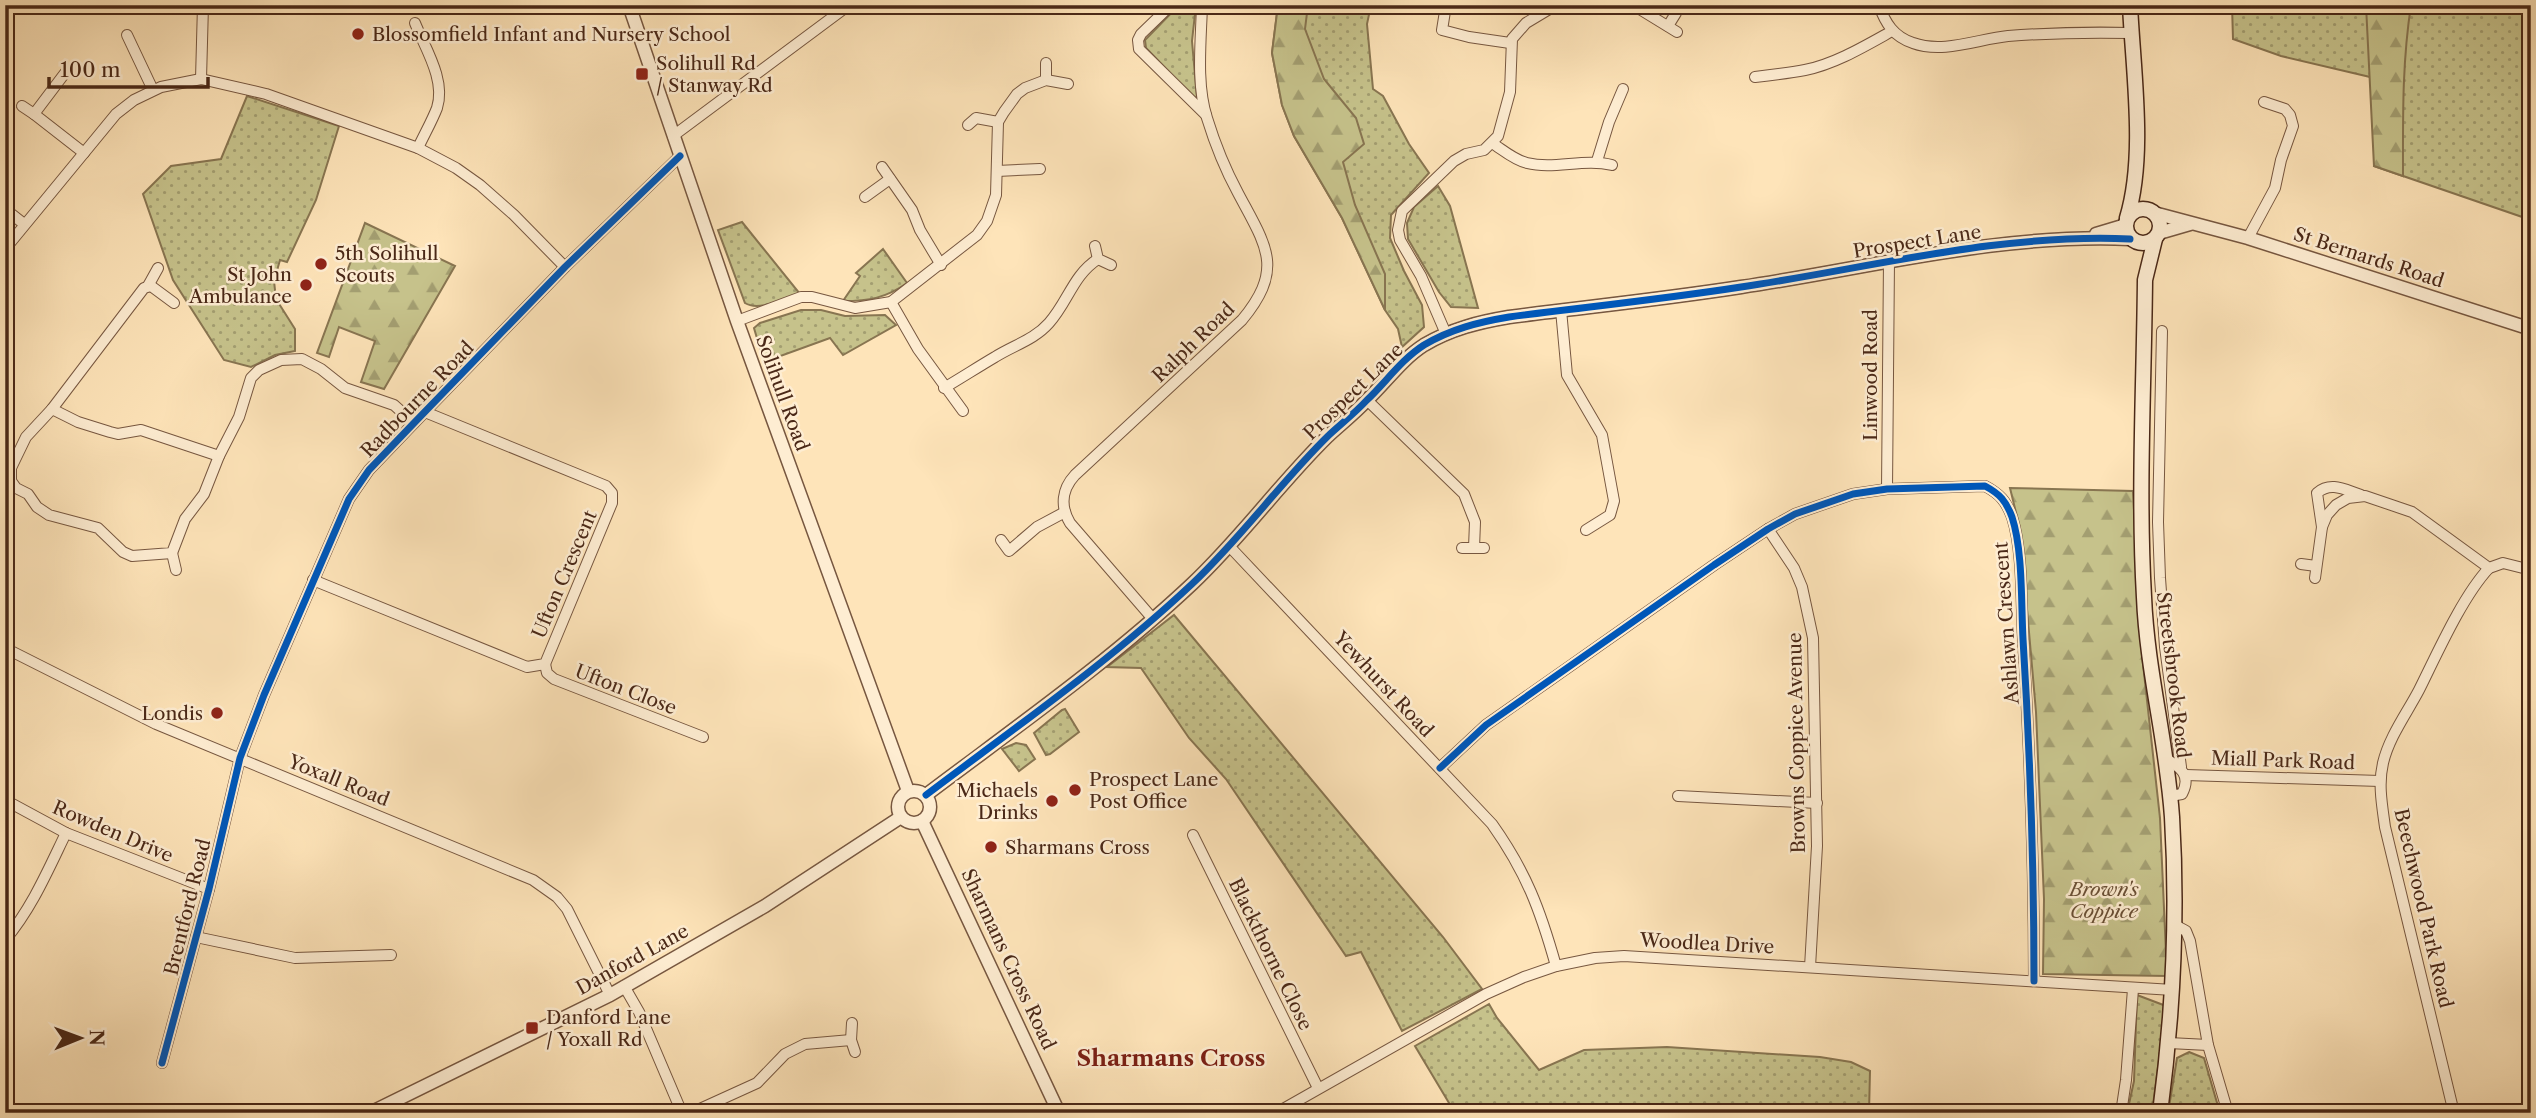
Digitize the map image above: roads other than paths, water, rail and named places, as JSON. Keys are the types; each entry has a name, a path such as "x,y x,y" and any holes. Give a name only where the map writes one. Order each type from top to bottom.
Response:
{"main road":[{"name":"Streetsbrook Road","path":"2130,5 2137,161 2130,231 2145,280"},
{"name":"Streetsbrook Road","path":"2137,161 2152,211"},
{"path":"2135,211 2152,211 2159,222 2157,236 2147,243 2130,231 2135,211"},
{"name":"Streetsbrook Road","path":"2157,236 2145,280 2143,595 2148,651 2170,796 2175,925 2169,1043 2160,1113"}],"street":[{"path":"201,79 204,5"},
{"name":"Solihull Road","path":"629,5 737,321 908,791"},
{"path":"673,136 849,5"},
{"path":"1171,5 1141,34 1138,40 1139,49 1206,115"},
{"name":"Ralph Road","path":"1065,512 1064,497 1070,480 1242,320 1264,288 1268,270 1264,243 1226,169 1206,115 1201,62 1202,5"},
{"path":"1446,5 1442,30 1510,43"},
{"path":"1446,334 1422,276 1400,240 1398,230 1402,211 1454,160 1484,150 1498,136 1510,92 1510,43 1526,23 1556,5"},
{"path":"1633,5 1673,29 1676,13"},
{"path":"1879,5 1892,31 1917,45 1943,47 2005,37 2079,32 2131,33"},
{"path":"415,23 437,78 439,91 437,108 418,148"},
{"path":"1755,77 1806,70 1860,48 1892,31"},
{"path":"127,35 153,90"},
{"path":"1046,63 1046,80"},
{"path":"34,114 65,73"},
{"path":"5,249 116,114 134,100 160,87 201,79 266,94 418,148 456,168 480,185 565,267"},
{"path":"737,321 801,297 812,297 855,308 891,302 941,265 988,221 996,195 998,122 1017,94 1046,80 1068,84"},
{"path":"1597,161 1623,89"},
{"path":"2248,238 2275,188 2293,126 2285,109 2264,102"},
{"path":"22,106 84,153"},
{"path":"968,125 976,118 998,122"},
{"path":"1492,143 1518,160 1530,164 1597,161 1612,165"},
{"name":"Radbourne Road","path":"240,758 264,695 349,499 369,470 565,267 680,156"},
{"path":"882,167 912,210 920,230 941,265"},
{"path":"997,171 1040,169"},
{"path":"865,197 890,180"},
{"path":"5,209 24,224"},
{"name":"St Bernards Road","path":"2152,211 2248,238 2531,329"},
{"name":"St Bernards Road","path":"2157,236 2182,225 2194,224"},
{"name":"Prospect Lane","path":"926,795 1059,695 1153,619 1230,547 1327,437 1403,363 1422,346 1446,334 1474,323 1741,287 1889,260 2130,231"},
{"path":"1095,246 1098,259"},
{"path":"1098,259 1111,265"},
{"path":"944,388 997,355 1029,340 1050,322 1070,287 1086,267 1098,259"},
{"name":"Linwood Road","path":"1887,489 1889,260"},
{"path":"158,268 148,286 138,294 52,409 26,438 11,467 11,481 16,488 28,494 37,508 49,515 98,527 123,552 132,556 172,553"},
{"path":"148,286 155,288 174,303"},
{"path":"891,302 918,349 963,411"},
{"path":"1561,310 1567,375 1602,435 1614,502 1610,515 1586,530"},
{"name":"Streetsbrook Road","path":"2162,331 2160,578 2165,647 2183,771"},
{"path":"176,570 172,553 185,519 204,494 239,417 251,378 259,370 288,359 302,359 321,369 345,388 394,405 414,423"},
{"path":"2144,387 2160,387"},
{"path":"1367,400 1464,494 1475,522 1479,548 1462,548"},
{"path":"52,409 78,422 110,432 118,434 141,430 219,456"},
{"name":"Ufton Crescent","path":"313,580 527,667 545,664 612,503 612,493 606,486 425,412"},
{"path":"2315,578 2322,527 2317,493 2331,485 2412,512 2489,568 2502,563 2531,570"},
{"name":"Ashlawn Crescent","path":"1440,768 1486,725 1768,528 1795,514 1853,494 1887,489 1985,486 2006,501 2016,535 2027,713 2034,981"},
{"path":"2322,527 2336,505 2348,498 2365,496"},
{"path":"1001,540 1009,551 1037,527 1065,512 1097,556 1153,619"},
{"name":"Browns Coppice Avenue","path":"1768,528 1794,568 1811,623 1817,846 1810,967"},
{"name":"Yewhurst Road","path":"1230,547 1492,824 1521,869 1540,909 1556,966"},
{"path":"2301,564 2316,566"},
{"name":"Beechwood Park Road","path":"2454,1113 2385,827 2380,781 2384,759 2395,734 2480,577 2489,568"},
{"name":"Yoxall Road","path":"5,648 156,724 533,880 557,897 567,909 610,995"},
{"name":"Ufton Close","path":"545,664 547,673 554,679 703,737"},
{"name":"Brentford Road","path":"162,1063 209,889 240,758"},
{"name":"Miall Park Road","path":"2165,758 2183,771 2380,781"},
{"name":"Miall Park Road","path":"2170,796 2182,794 2186,786 2183,771"},
{"path":"918,790 926,795 930,809 922,821 911,823 901,817 898,801 908,791 918,790"},
{"path":"1678,796 1817,803"},
{"name":"Rowden Drive","path":"5,800 66,833 209,889"},
{"name":"Danford Lane","path":"370,1113 610,995 765,906 901,817"},
{"name":"Sharmans Cross Road","path":"922,821 1059,1113"},
{"path":"5,940 18,924 38,889 66,833"},
{"name":"Blackthorne Close","path":"1193,835 1318,1088"},
{"name":"Streetsbrook Road","path":"2175,925 2186,931 2190,941 2208,1045 2228,1113"},
{"path":"196,937 295,958 391,955"},
{"name":"Woodlea Drive","path":"1276,1113 1486,994 1556,966 1595,958 1624,956 2173,990"},
{"path":"624,986 639,1012 682,1113"},
{"path":"2121,1113 2133,989"},
{"path":"852,1023 851,1040 855,1052"},
{"path":"691,1113 757,1083 785,1054 805,1044 851,1040"},
{"path":"2169,1043 2208,1045"}],"place":[{"name":"Blossomfield Infant and Nursery School","path":"358,34"},
{"name":"Solihull Rd / Stanway Rd","path":"642,74"},
{"name":"5th Solihull Scouts","path":"321,264"},
{"name":"St John Ambulance","path":"306,285"},
{"name":"Londis","path":"217,713"},
{"name":"Prospect Lane Post Office","path":"1075,790"},
{"name":"Michaels Drinks","path":"1052,801"},
{"name":"Sharmans Cross","path":"991,847"},
{"name":"Danford Lane / Yoxall Rd","path":"532,1028"}],"district":[{"name":"Sharmans Cross","path":"1171,1058"}],"park label":[{"name":"Brown's Coppice","path":"2104,900"}]}
